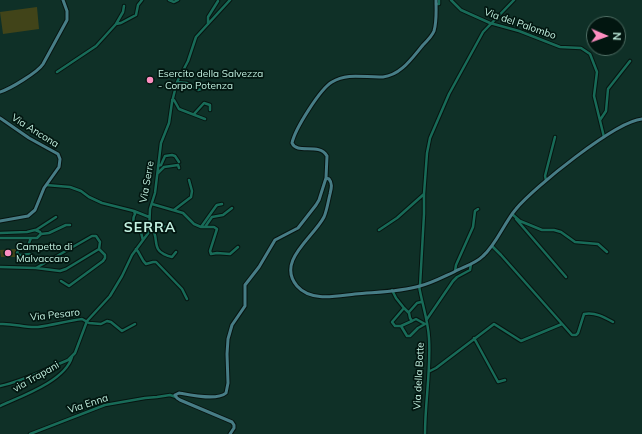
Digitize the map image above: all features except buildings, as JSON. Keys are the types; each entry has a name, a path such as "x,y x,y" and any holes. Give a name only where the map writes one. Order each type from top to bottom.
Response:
{"street":[{"path":"0,92 10,88 39,70 67,20 67,10 63,0"},
{"path":"116,24 136,15 138,5 142,0"},
{"path":"169,0 174,2 178,0"},
{"name":"Via Serre","path":"176,252 172,257 160,251 157,246 154,233 152,229 150,229 149,217 155,193 161,143 169,123 172,100 177,82 188,61 196,37 230,0"},
{"path":"230,434 234,428 232,422 176,397 176,394 179,393 207,397 221,396 226,393 228,383 228,339 232,325 245,306 246,283 259,267 275,240 279,236 296,230 319,200 326,178 328,158 326,153 311,148 296,148 292,144 292,141 309,109 333,81 353,76 383,76 394,73 404,67 434,32 436,2 439,4 439,0"},
{"name":"Via del Palombo","path":"451,0 461,10 490,23 519,30 560,47 581,48 590,54 597,72 594,96 604,138"},
{"name":"Via della Botte","path":"425,434 425,413 430,371 429,338 427,320 421,302 420,286 424,194 427,153 430,138 449,94 483,32 490,23 514,0"},
{"path":"208,24 208,17 218,1"},
{"path":"57,72 96,46 116,24 123,12 124,6"},
{"path":"600,120 606,111 608,90 630,61"},
{"path":"177,82 190,84 198,90 202,89 207,84 211,84"},
{"path":"172,100 174,100 179,109 205,119"},
{"path":"194,114 204,103 210,105 210,110"},
{"name":"Via Ancona","path":"0,118 29,138 59,155 60,161 59,167 46,185 35,210 31,214 0,221"},
{"path":"326,178 331,184 327,210 319,225 293,258 291,265 293,280 296,285 304,292 323,297 420,286 471,264 483,256 512,214 546,180 604,138 632,120 642,119"},
{"path":"546,180 545,176 555,137"},
{"path":"158,166 161,165 165,156 175,156 179,162"},
{"path":"157,173 166,166 178,165 179,168"},
{"path":"174,210 191,197 192,191 189,180"},
{"path":"46,185 70,187 81,191 89,197 102,203 134,211 149,217"},
{"path":"379,230 396,218 424,194"},
{"path":"152,204 184,213 194,224 203,227 214,227 217,230 210,251 211,254 230,254 238,247"},
{"path":"203,227 216,206 222,204"},
{"path":"203,227 212,217 223,215 232,208"},
{"path":"456,271 456,266 473,227 475,211 478,209"},
{"path":"134,211 134,224 141,231 143,240"},
{"path":"512,214 520,221 542,230 554,230 561,232 575,242 598,244 607,252"},
{"path":"512,214 566,278"},
{"path":"0,233 27,232 35,230 56,217"},
{"path":"0,238 38,238 41,234 50,233 66,225 70,225"},
{"path":"0,386 25,378 68,360 73,356 87,321 110,296 136,249 150,229 160,226 174,228"},
{"path":"35,230 41,234"},
{"path":"36,268 92,236 96,236 98,238 100,242 99,249"},
{"path":"31,238 27,248 17,252 19,255 30,254 33,256"},
{"path":"491,246 501,255 574,336 578,333 584,314 590,313 602,316 612,322"},
{"path":"0,267 36,268 60,271 66,269 99,249"},
{"path":"61,281 69,286 103,260 105,258 105,254 99,249"},
{"path":"136,249 140,253 142,261 146,264 156,262 182,289 187,299"},
{"path":"427,320 454,281 470,270 471,264"},
{"path":"392,290 396,298 409,312 412,321 401,326 395,326 392,322 404,308"},
{"path":"409,312 414,306 421,302"},
{"name":"Via Pesaro","path":"0,324 37,327 82,319 89,323 98,324 107,321 111,322 122,331 135,324"},
{"name":"Via della Botte","path":"401,326 406,335 410,336 418,328 425,324 416,319 412,321"},
{"path":"430,371 494,324 521,341 562,324"},
{"path":"474,338 498,382 505,380"},
{"name":"via Trapani","path":"0,406 58,376 71,362 73,356"},
{"name":"Via Enna","path":"30,434 105,405 170,395 176,397"}],"green space":[{"path":"37,7 39,29 3,34 0,12"},
{"name":"Campetto di Malvaccaro","path":"16,249 16,257 1,257 0,250"}],"place":[{"name":"Esercito della Salvezza - Corpo Potenza","path":"150,80"},
{"name":"Campetto di Malvaccaro","path":"8,253"}],"district":[{"name":"SERRA","path":"150,228"}]}
